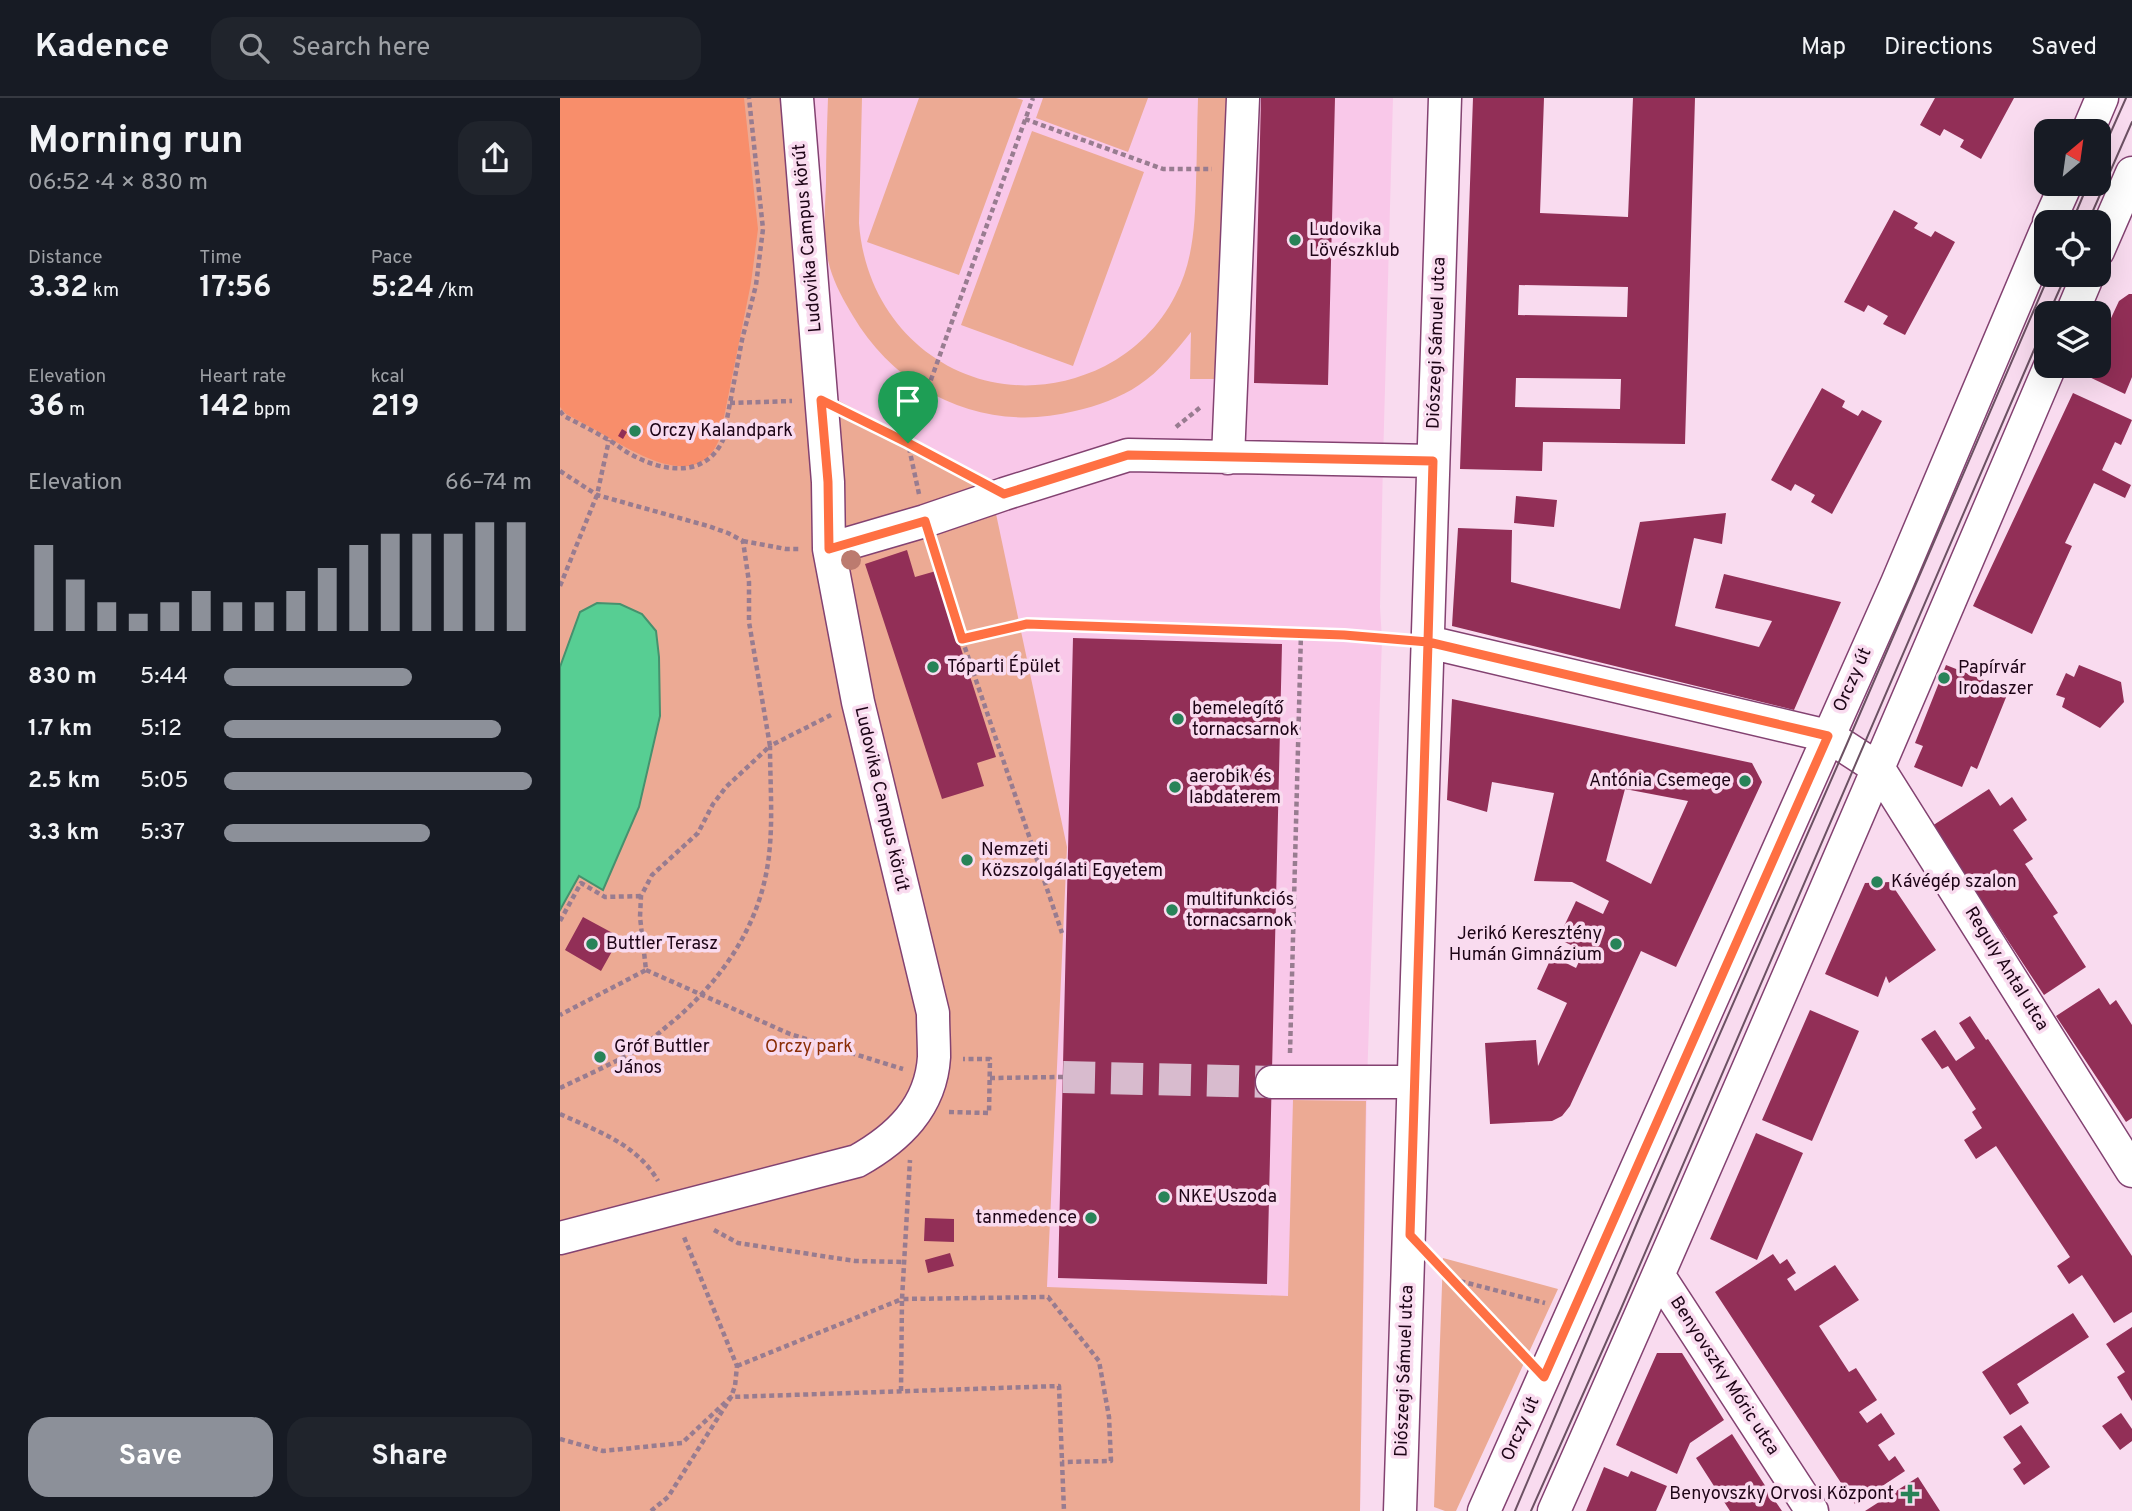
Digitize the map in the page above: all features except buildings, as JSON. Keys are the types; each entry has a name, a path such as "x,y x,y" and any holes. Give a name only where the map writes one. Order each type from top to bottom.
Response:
{"street":[{"name":"Ludovika Campus körút","path":"560,1238 857,1161 883,1147 901,1131 917,1111 932,1068 933,1013 858,702 829,549 828,482 797,98"},
{"path":"1228,458 1243,98"},
{"name":"Diószegi Sámuel utca","path":"1400,1511 1445,98"},
{"path":"2093,119 2102,98"},
{"path":"2111,223 2130,183"},
{"name":"Orczy út","path":"1484,1511 1897,583 2034,259"},
{"path":"1554,1511 1879,769 2045,378"},
{"path":"829,549 1128,455 1433,461"},
{"path":"1428,642 1828,736 1879,769"},
{"name":"Reguly Antal utca","path":"1879,769 2132,1171"},
{"path":"1280,1082 1413,1082"},
{"name":"Benyovszky Móric utca","path":"1659,1276 1812,1511"}],"path":[{"path":"560,411 626,452 661,466 683,469 701,465 718,452 723,440 742,340 756,285 763,229 749,98"},
{"path":"1033,98 908,443 925,521 962,639 1062,933"},
{"path":"1025,120 1163,169 1240,170"},
{"path":"1139,456 1231,382"},
{"path":"730,403 821,400 1004,494"},
{"path":"560,586 597,495 609,440"},
{"path":"560,471 597,495 708,526 743,541 786,549 829,549"},
{"path":"560,1088 643,1046 702,996 733,956 759,898 767,870 771,836 770,746 749,622 749,582 743,541"},
{"path":"962,639 1027,624 1301,633 1428,642"},
{"path":"1280,1082 1301,633"},
{"path":"646,970 640,916 641,896 652,875 698,833 713,804 726,787 770,746 858,702"},
{"path":"560,921 580,883 605,897 641,896"},
{"path":"646,970 790,1034 932,1068 990,1059 989,1113 917,1111"},
{"path":"560,1015 646,970"},
{"path":"990,1077 1063,1077"},
{"path":"560,1114 616,1140 649,1166 673,1208 737,1366 731,1397 668,1497 651,1511"},
{"path":"901,1391 902,1299 910,1147"},
{"path":"673,1208 738,1242 855,1261 904,1262"},
{"path":"1410,1235 1544,1377"},
{"path":"1451,1279 1574,1310"},
{"path":"737,1366 902,1299 1048,1297 1098,1362 1109,1417 1111,1461 1062,1462"},
{"path":"560,1439 603,1451 682,1443 731,1397 1059,1385 1065,1511"}],"shaded area":[{"name":"Nemzeti Közszolgálati Egyetem","path":"560,98 1393,98 1380,607 1382,639 1367,1082 1360,1511 560,1511"},
{"path":"560,98 744,98 758,229 751,283 720,437 711,454 699,463 669,465 653,460 566,414 560,407"},
{"path":"597,603 620,604 642,614 656,631 660,716 639,807 603,890 579,876 560,910 560,667 580,612"}],"green space":[{"name":"Orczy park","path":"560,98 806,98 830,396 989,481 1067,847 1047,1287 1288,1296 1293,1100 1366,1101 1360,1511 560,1511 560,910 579,875 603,890 580,612 560,667"},
{"path":"828,98 862,98 859,223 867,267 885,306 911,338 943,363 979,379 1020,385 1062,381 1105,366 1136,345 1162,317 1175,296 1190,255 1196,198 1198,98 1231,98 1223,379 1190,379 1191,332 1147,380 1108,401 1075,411 1042,417 1009,417 978,412 948,401 920,386 895,367 872,343 846,305 830,268 825,226"},
{"path":"919,98 1023,100 959,275 867,242"},
{"path":"1043,98 1148,98 1128,152 1036,118"},
{"path":"1032,131 1144,172 1073,366 961,325"},
{"path":"1443,1258 1558,1289 1456,1511 1434,1507"}],"tunnel":[{"path":"1063,1077 1272,1082"}],"tram line":[{"path":"2111,132 2126,98"},
{"path":"2093,210 2132,122"},
{"path":"2077,210 2083,196"},
{"path":"1515,1511 1640,1216 2044,287"},
{"path":"2054,301 2061,287"},
{"path":"1531,1511 1620,1311 2034,350"}],"place":[{"name":"Ludovika Lövészklub","path":"1295,240"},
{"name":"Orczy Kalandpark","path":"635,431"},
{"name":"Tóparti Épület","path":"933,667"},
{"name":"Papírvár Irodaszer","path":"1944,678"},
{"name":"bemelegítő tornacsarnok","path":"1178,719"},
{"name":"Antónia Csemege","path":"1745,781"},
{"name":"aerobik és labdaterem","path":"1175,787"},
{"name":"Nemzeti Közszolgálati Egyetem","path":"967,860"},
{"name":"Kávégép szalon","path":"1877,882"},
{"name":"multifunkciós tornacsarnok","path":"1172,910"},
{"name":"Buttler Terasz","path":"592,944"},
{"name":"Jerikó Keresztény Humán Gimnázium","path":"1616,944"},
{"name":"Gróf Buttler János","path":"600,1057"},
{"name":"NKE Uszoda","path":"1164,1197"},
{"name":"tanmedence","path":"1091,1218"},
{"name":"Benyovszky Orvosi Központ","path":"1910,1494"}],"route":[{"path":"908,443 821,400 828,482 829,549 925,521 962,639 1027,624 1344,635 1428,642 1410,1235 1544,1377 1828,736 1428,642 1433,461 1128,455 1004,494 908,443"}]}
